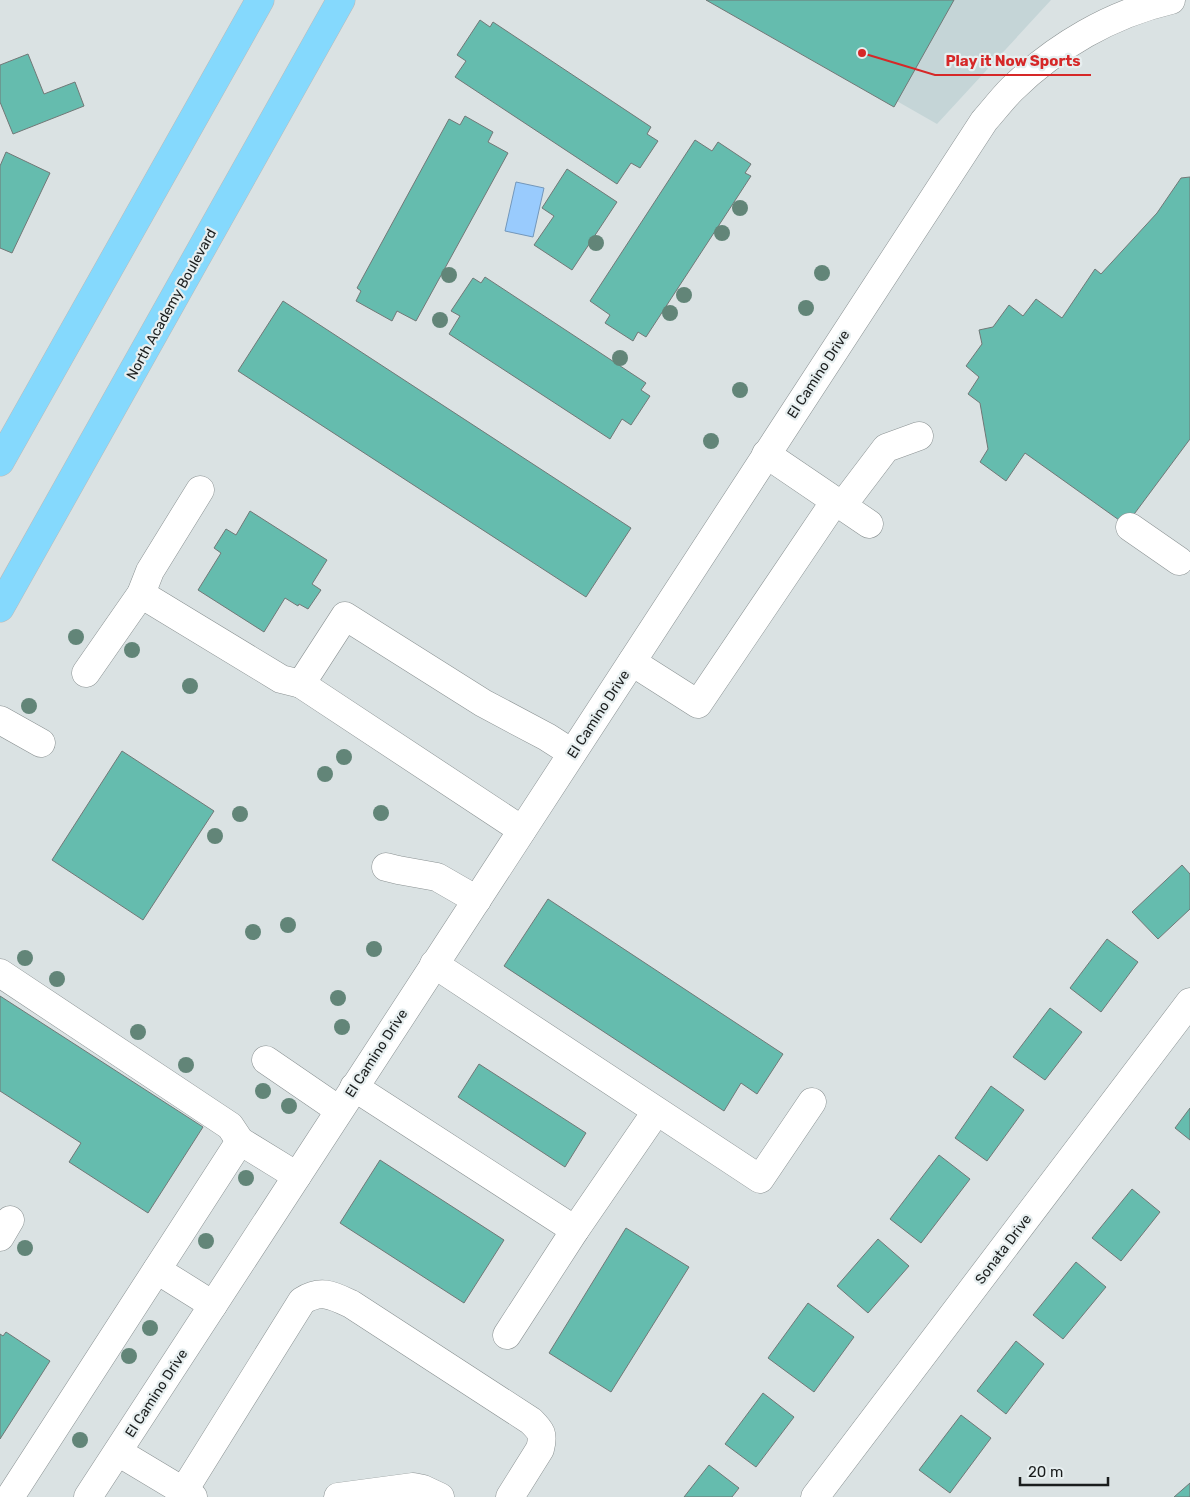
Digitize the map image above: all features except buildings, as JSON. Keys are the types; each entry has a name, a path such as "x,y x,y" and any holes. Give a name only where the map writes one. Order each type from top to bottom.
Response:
{"highway":[{"path":"0,462 260,0"},
{"name":"North Academy Boulevard","path":"0,608 341,0"}],"street":[{"name":"El Camino Drive","path":"88,1497 984,121 1012,90 1047,59 1078,37 1152,4 1171,0"},
{"path":"632,662 698,704 838,503 886,448 919,436"},
{"path":"766,454 869,524"},
{"path":"86,673 141,594 150,571 200,490"},
{"path":"1130,527 1180,561"},
{"path":"141,594 281,679 300,684 522,830"},
{"path":"300,684 345,616 483,703 547,737 572,753"},
{"path":"0,720 41,743"},
{"path":"386,866 437,877 477,900"},
{"path":"434,964 760,1179 812,1102"},
{"path":"0,973 230,1126 240,1141 298,1176"},
{"name":"Sonata Drive","path":"815,1497 1190,1002"},
{"path":"266,1060 340,1110"},
{"path":"354,1087 575,1230"},
{"path":"506,1335 656,1112"},
{"path":"10,1497 240,1141"},
{"path":"157,1270 213,1305"},
{"path":"118,1452 188,1494 302,1301 310,1296 326,1294 351,1304 531,1421 538,1428 542,1434 540,1448 510,1497"},
{"path":"338,1497 413,1487 423,1489 440,1497"}],"shaded area":[{"path":"720,0 1051,0 937,124"}],"water":[{"path":"516,182 544,188 533,237 505,231"}],"place":[{"name":"Play it Now Sports","path":"862,53"}]}
